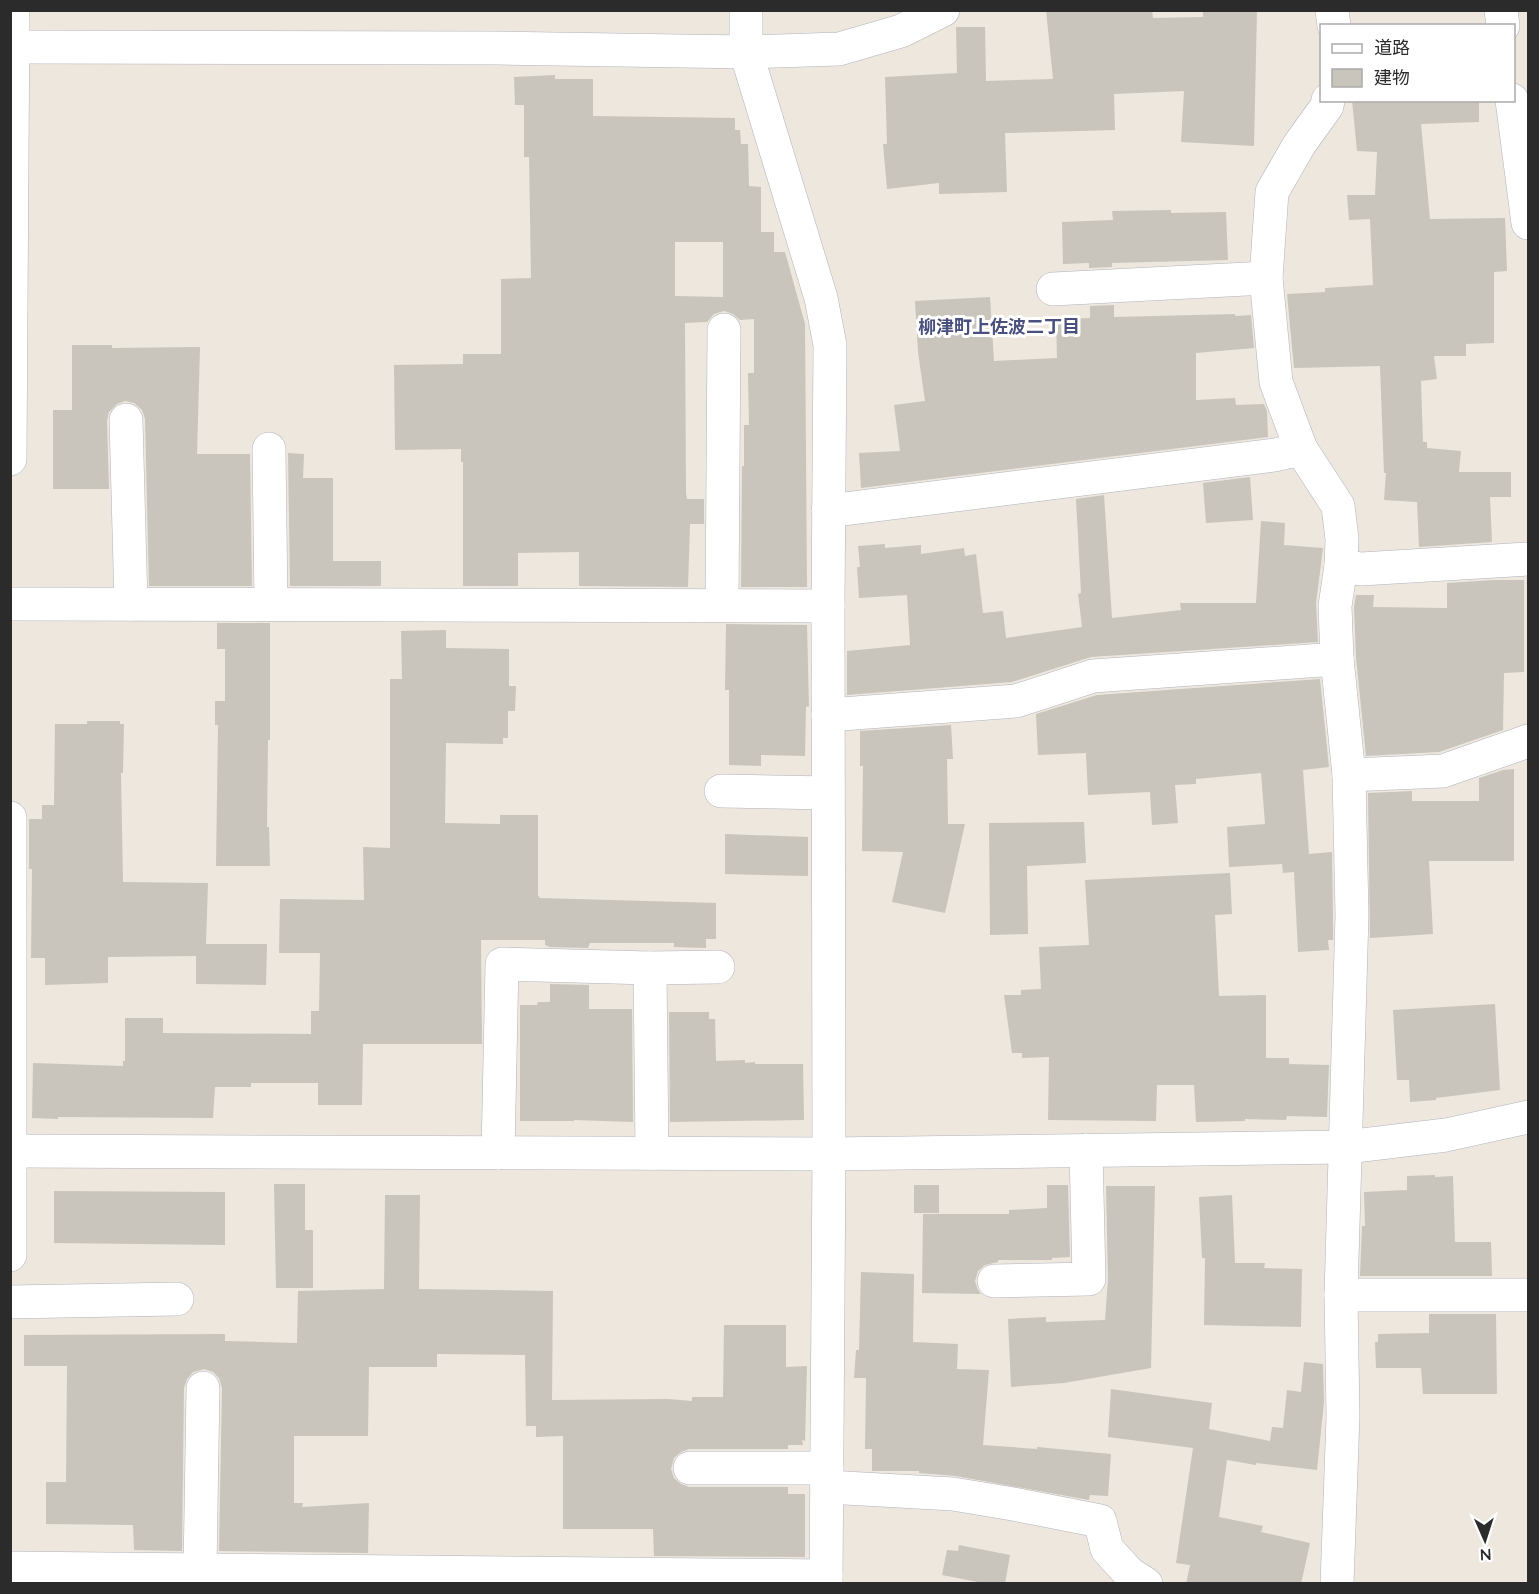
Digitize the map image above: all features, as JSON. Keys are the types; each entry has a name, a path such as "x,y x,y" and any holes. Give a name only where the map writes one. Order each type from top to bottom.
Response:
{"street":[{"path":"10,459 14,10"},
{"path":"10,1568 200,1570 509,1578 826,1580 830,345 821,298 746,52 746,10"},
{"path":"12,47 496,48 746,52 839,49 900,31 943,10"},
{"path":"1328,102 1272,192 1266,278 1276,382 1301,449 1338,506 1342,539 1341,566 1335,606 1349,775 1352,915 1341,1295 1343,1416 1337,1584"},
{"path":"1512,102 1528,223"},
{"path":"1053,289 1266,278"},
{"path":"722,605 724,330"},
{"path":"126,420 131,604"},
{"path":"269,449 271,604"},
{"path":"828,511 1275,455 1301,449"},
{"path":"1341,566 1361,569 1528,559"},
{"path":"10,604 828,606"},
{"path":"828,715 1016,701 1093,676 1338,659"},
{"path":"1349,775 1443,771 1528,741"},
{"path":"721,791 828,793"},
{"path":"10,819 10,1255"},
{"path":"498,1153 502,964 718,968"},
{"path":"650,968 652,1153"},
{"path":"11,1151 829,1154 1346,1147 1446,1135 1528,1117"},
{"path":"994,1281 1089,1279 1086,1150"},
{"path":"1341,1295 1528,1295 1528,1266"},
{"path":"10,1302 177,1299"},
{"path":"200,1570 203,1388"},
{"path":"690,1468 827,1477 953,1494 1100,1521 1107,1549 1129,1573 1146,1584"}],"building":[{"path":"1046,10 1152,10 1153,18 1203,17 1203,10 1257,10 1254,146 1181,142 1184,91 1114,94 1115,130 1005,133 1007,192 939,194 939,183 887,189 883,144 887,144 885,77 957,73 956,27 985,27 986,81 1053,79"},
{"path":"555,75 555,79 593,79 593,116 735,118 735,130 740,130 741,144 748,144 749,186 761,187 761,232 774,232 774,252 785,252 805,324 807,587 741,587 742,466 744,466 744,425 749,425 748,373 754,373 754,319 740,320 724,311 714,314 707,322 685,323 686,493 687,499 704,499 704,524 690,524 688,587 579,586 579,552 518,553 518,586 463,586 463,462 461,462 461,449 395,450 394,365 463,364 463,354 501,354 501,279 531,278 529,157 524,157 524,105 515,105 514,77","holes":["675,242 723,242 723,297 675,296"]},
{"path":"1352,102 1479,102 1479,122 1421,124 1430,219 1505,218 1507,271 1494,272 1494,343 1466,344 1466,356 1434,356 1437,379 1421,381 1423,442 1427,442 1427,448 1461,451 1459,472 1511,472 1511,497 1490,497 1492,542 1419,547 1417,502 1384,500 1386,473 1384,473 1380,366 1294,368 1287,294 1325,292 1325,288 1373,285 1370,219 1349,220 1347,195 1375,195 1377,152 1357,151"},
{"path":"1171,210 1171,213 1226,212 1228,260 1112,263 1112,267 1089,268 1089,263 1063,264 1062,222 1113,220 1112,211"},
{"path":"990,297 994,361 1057,358 1056,319 1090,318 1090,306 1114,305 1114,317 1251,315 1254,348 1196,353 1196,400 1235,398 1236,405 1264,404 1267,411 1268,437 861,488 859,453 900,451 894,405 925,401 918,352 915,301"},
{"path":"72,345 112,345 112,348 200,347 197,454 250,454 252,586 149,586 145,419 142,410 134,403 125,401 117,404 109,412 107,421 109,489 53,489 53,410 72,410"},
{"path":"288,453 304,454 303,478 333,478 333,561 381,561 381,586 290,586"},
{"path":"1250,477 1253,520 1206,523 1203,483"},
{"path":"1104,495 1112,618 1181,610 1180,603 1256,603 1261,521 1285,523 1284,545 1323,548 1316,603 1318,642 1091,657 1012,682 847,695 847,651 910,645 907,595 859,598 858,546 885,544 885,548 921,545 921,554 964,548 965,556 976,554 983,613 1003,611 1006,638 1082,627 1078,594 1081,593 1076,499"},
{"path":"1524,580 1524,672 1504,673 1503,730 1439,752 1366,756 1356,658 1354,607 1356,595 1374,595 1373,607 1447,608 1447,583"},
{"path":"217,623 270,623 267,827 269,827 270,866 216,866 218,725 215,725 215,701 225,701 225,649 217,649"},
{"path":"726,624 807,625 809,706 806,707 805,756 761,755 761,766 729,765 729,690 725,690"},
{"path":"446,630 446,648 509,649 509,686 516,686 515,711 508,711 508,738 503,738 503,744 446,743 445,823 500,824 500,815 538,815 538,895 540,898 716,903 716,939 706,939 706,948 674,947 674,943 590,943 588,948 550,947 545,945 545,940 481,940 482,1044 363,1044 362,1105 318,1105 318,1083 251,1083 251,1087 215,1087 213,1118 32,1118 33,1063 123,1066 125,1018 163,1018 163,1033 311,1034 311,1011 319,1011 320,953 279,953 280,899 364,900 363,847 390,848 390,679 402,679 401,631"},
{"path":"1320,679 1329,767 1303,770 1309,854 1332,852 1333,940 1328,940 1329,950 1298,952 1294,872 1283,873 1282,864 1229,867 1227,827 1265,824 1261,773 1196,779 1196,784 1175,785 1178,823 1152,825 1150,792 1088,795 1086,753 1038,755 1036,714 1097,695"},
{"path":"87,721 120,721 120,724 124,724 123,773 121,773 123,882 208,883 206,944 267,944 266,985 196,984 196,956 108,957 108,983 45,985 45,958 31,958 32,869 29,869 29,819 42,819 42,805 54,805 55,724 87,724"},
{"path":"951,725 953,759 947,759 948,824 965,824 945,913 892,902 903,852 862,851 863,766 860,766 860,731"},
{"path":"1514,769 1514,861 1429,861 1433,934 1370,938 1368,793 1412,791 1412,801 1479,801 1479,778"},
{"path":"1084,822 1086,863 1027,866 1028,934 990,935 989,823"},
{"path":"725,834 808,837 808,876 725,874"},
{"path":"1230,873 1232,914 1215,915 1219,996 1266,995 1266,1058 1289,1058 1289,1064 1329,1065 1327,1117 1287,1116 1286,1120 1245,1119 1245,1121 1196,1122 1194,1085 1157,1085 1156,1121 1048,1120 1049,1057 1022,1058 1022,1053 1012,1053 1004,995 1021,995 1021,990 1041,989 1039,947 1089,945 1085,880"},
{"path":"550,984 589,985 589,1009 632,1009 633,1122 520,1121 520,1005 550,1002"},
{"path":"1495,1004 1500,1090 1410,1102 1409,1080 1397,1080 1393,1010"},
{"path":"669,1012 709,1012 709,1019 715,1019 716,1061 745,1060 745,1063 755,1062 755,1064 803,1064 804,1120 670,1122"},
{"path":"1435,1175 1435,1177 1453,1176 1455,1242 1491,1242 1492,1276 1360,1276 1362,1226 1365,1226 1364,1192 1407,1190 1407,1176"},
{"path":"274,1184 305,1184 305,1230 313,1230 313,1288 276,1288"},
{"path":"914,1185 939,1185 939,1213 914,1213"},
{"path":"1047,1185 1068,1185 1070,1257 1052,1258 1052,1260 998,1260 998,1262 985,1265 978,1271 975,1281 981,1294 922,1293 923,1214 1009,1214 1009,1210 1047,1208"},
{"path":"1106,1186 1155,1186 1151,1368 1064,1383 1011,1387 1008,1319 1046,1317 1046,1322 1105,1320 1108,1279"},
{"path":"54,1191 225,1192 225,1245 54,1243"},
{"path":"385,1195 420,1195 419,1289 553,1291 552,1400 668,1399 692,1401 692,1397 723,1397 724,1325 786,1325 786,1367 807,1366 803,1445 788,1445 788,1449 689,1449 674,1458 671,1469 674,1478 689,1487 788,1487 788,1494 805,1494 805,1557 654,1556 653,1529 563,1529 563,1436 536,1437 536,1426 526,1426 525,1355 437,1354 437,1367 369,1367 368,1436 294,1436 294,1503 303,1503 302,1507 369,1503 368,1553 219,1551 222,1388 219,1378 213,1372 204,1369 193,1372 184,1388 182,1551 134,1550 133,1525 46,1524 46,1482 66,1482 67,1366 24,1366 24,1335 225,1334 225,1341 297,1343 298,1291 384,1289"},
{"path":"1232,1195 1235,1263 1265,1263 1264,1268 1302,1269 1301,1327 1204,1325 1205,1258 1202,1258 1199,1197"},
{"path":"861,1272 914,1274 913,1342 958,1344 957,1369 989,1370 983,1445 1111,1454 1108,1496 1090,1495 1089,1500 956,1476 919,1473 919,1471 872,1471 872,1449 865,1449 866,1378 854,1378 856,1350 859,1350"},
{"path":"1429,1314 1496,1314 1497,1394 1423,1394 1421,1368 1376,1368 1375,1342 1378,1342 1378,1334 1429,1333"},
{"path":"1304,1362 1323,1364 1324,1402 1317,1470 1227,1460 1219,1517 1263,1526 1261,1532 1310,1543 1301,1584 1186,1584 1190,1565 1176,1563 1193,1448 1108,1437 1111,1389 1212,1403 1209,1429 1270,1441 1272,1427 1283,1428 1287,1390 1301,1392"},
{"path":"959,1545 1010,1555 1005,1584 988,1584 942,1575 947,1550 958,1551"}],"district":[{"name":"柳津町上佐波二丁目","path":"999,326"}]}
